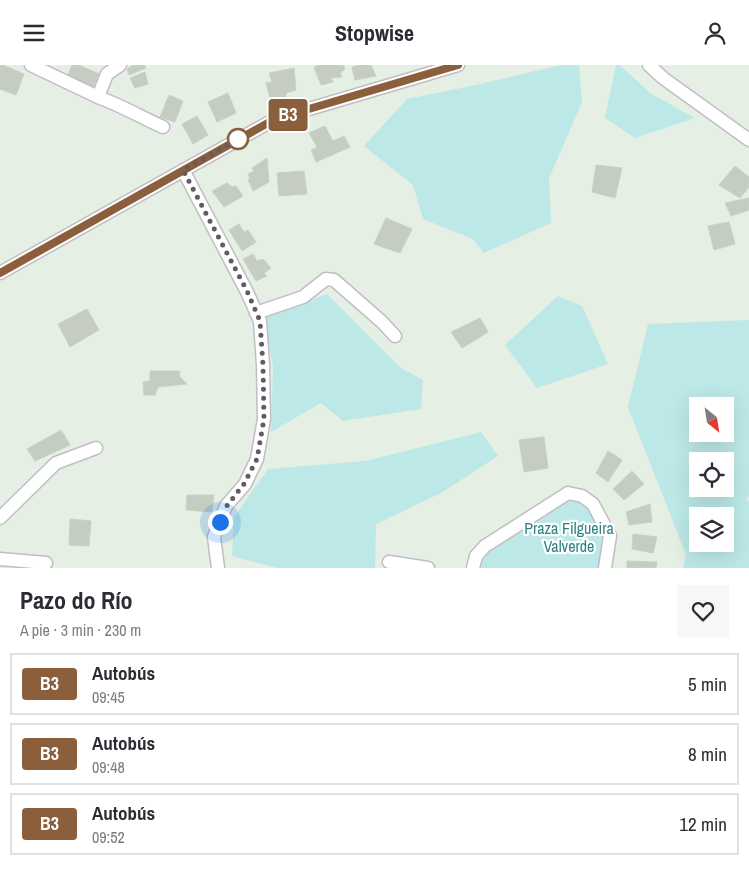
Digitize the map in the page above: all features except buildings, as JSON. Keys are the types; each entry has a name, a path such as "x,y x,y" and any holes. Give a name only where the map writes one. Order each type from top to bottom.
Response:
{"street":[{"path":"31,65 163,127"},
{"path":"98,97 108,74 120,65"},
{"path":"0,273 275,119 458,65"},
{"path":"650,66 749,140"},
{"path":"183,170 247,291 260,321 264,419 257,459 244,484 226,507 214,537 218,568"},
{"path":"256,313 303,297 326,279 334,280 382,322 395,336"},
{"path":"0,518 56,463 96,448"},
{"path":"473,568 476,555 485,546 568,493 582,496 593,504 610,536 606,568"},
{"path":"0,559 46,563"},
{"path":"389,562 428,568"}],"green space":[{"path":"561,65 579,65 582,102 549,178 551,223 484,253 473,239 423,219 413,185 364,146 407,99"},
{"path":"616,65 620,65 650,93 695,118 635,138 605,118"},
{"path":"327,294 401,368 423,380 421,409 343,421 321,403 271,432 273,366 264,318"},
{"path":"558,296 582,306 608,364 537,388 505,345"},
{"path":"749,320 749,496 746,500 749,501 749,568 683,568 686,555 628,407 648,324"},
{"path":"481,432 498,456 441,493 376,524 375,568 277,568 232,556 234,517 268,469 365,461"},
{"name":"Praza Filgueira Valverde","path":"568,501 578,501 588,506 605,538 601,568 481,568 483,556"}],"bus line":[{"name":"B3","path":"0,273 275,119 458,65"}],"route":[{"path":"220,522 226,507 244,484 257,459 264,419 260,321 247,291 183,170 241,138 238,139"}]}
